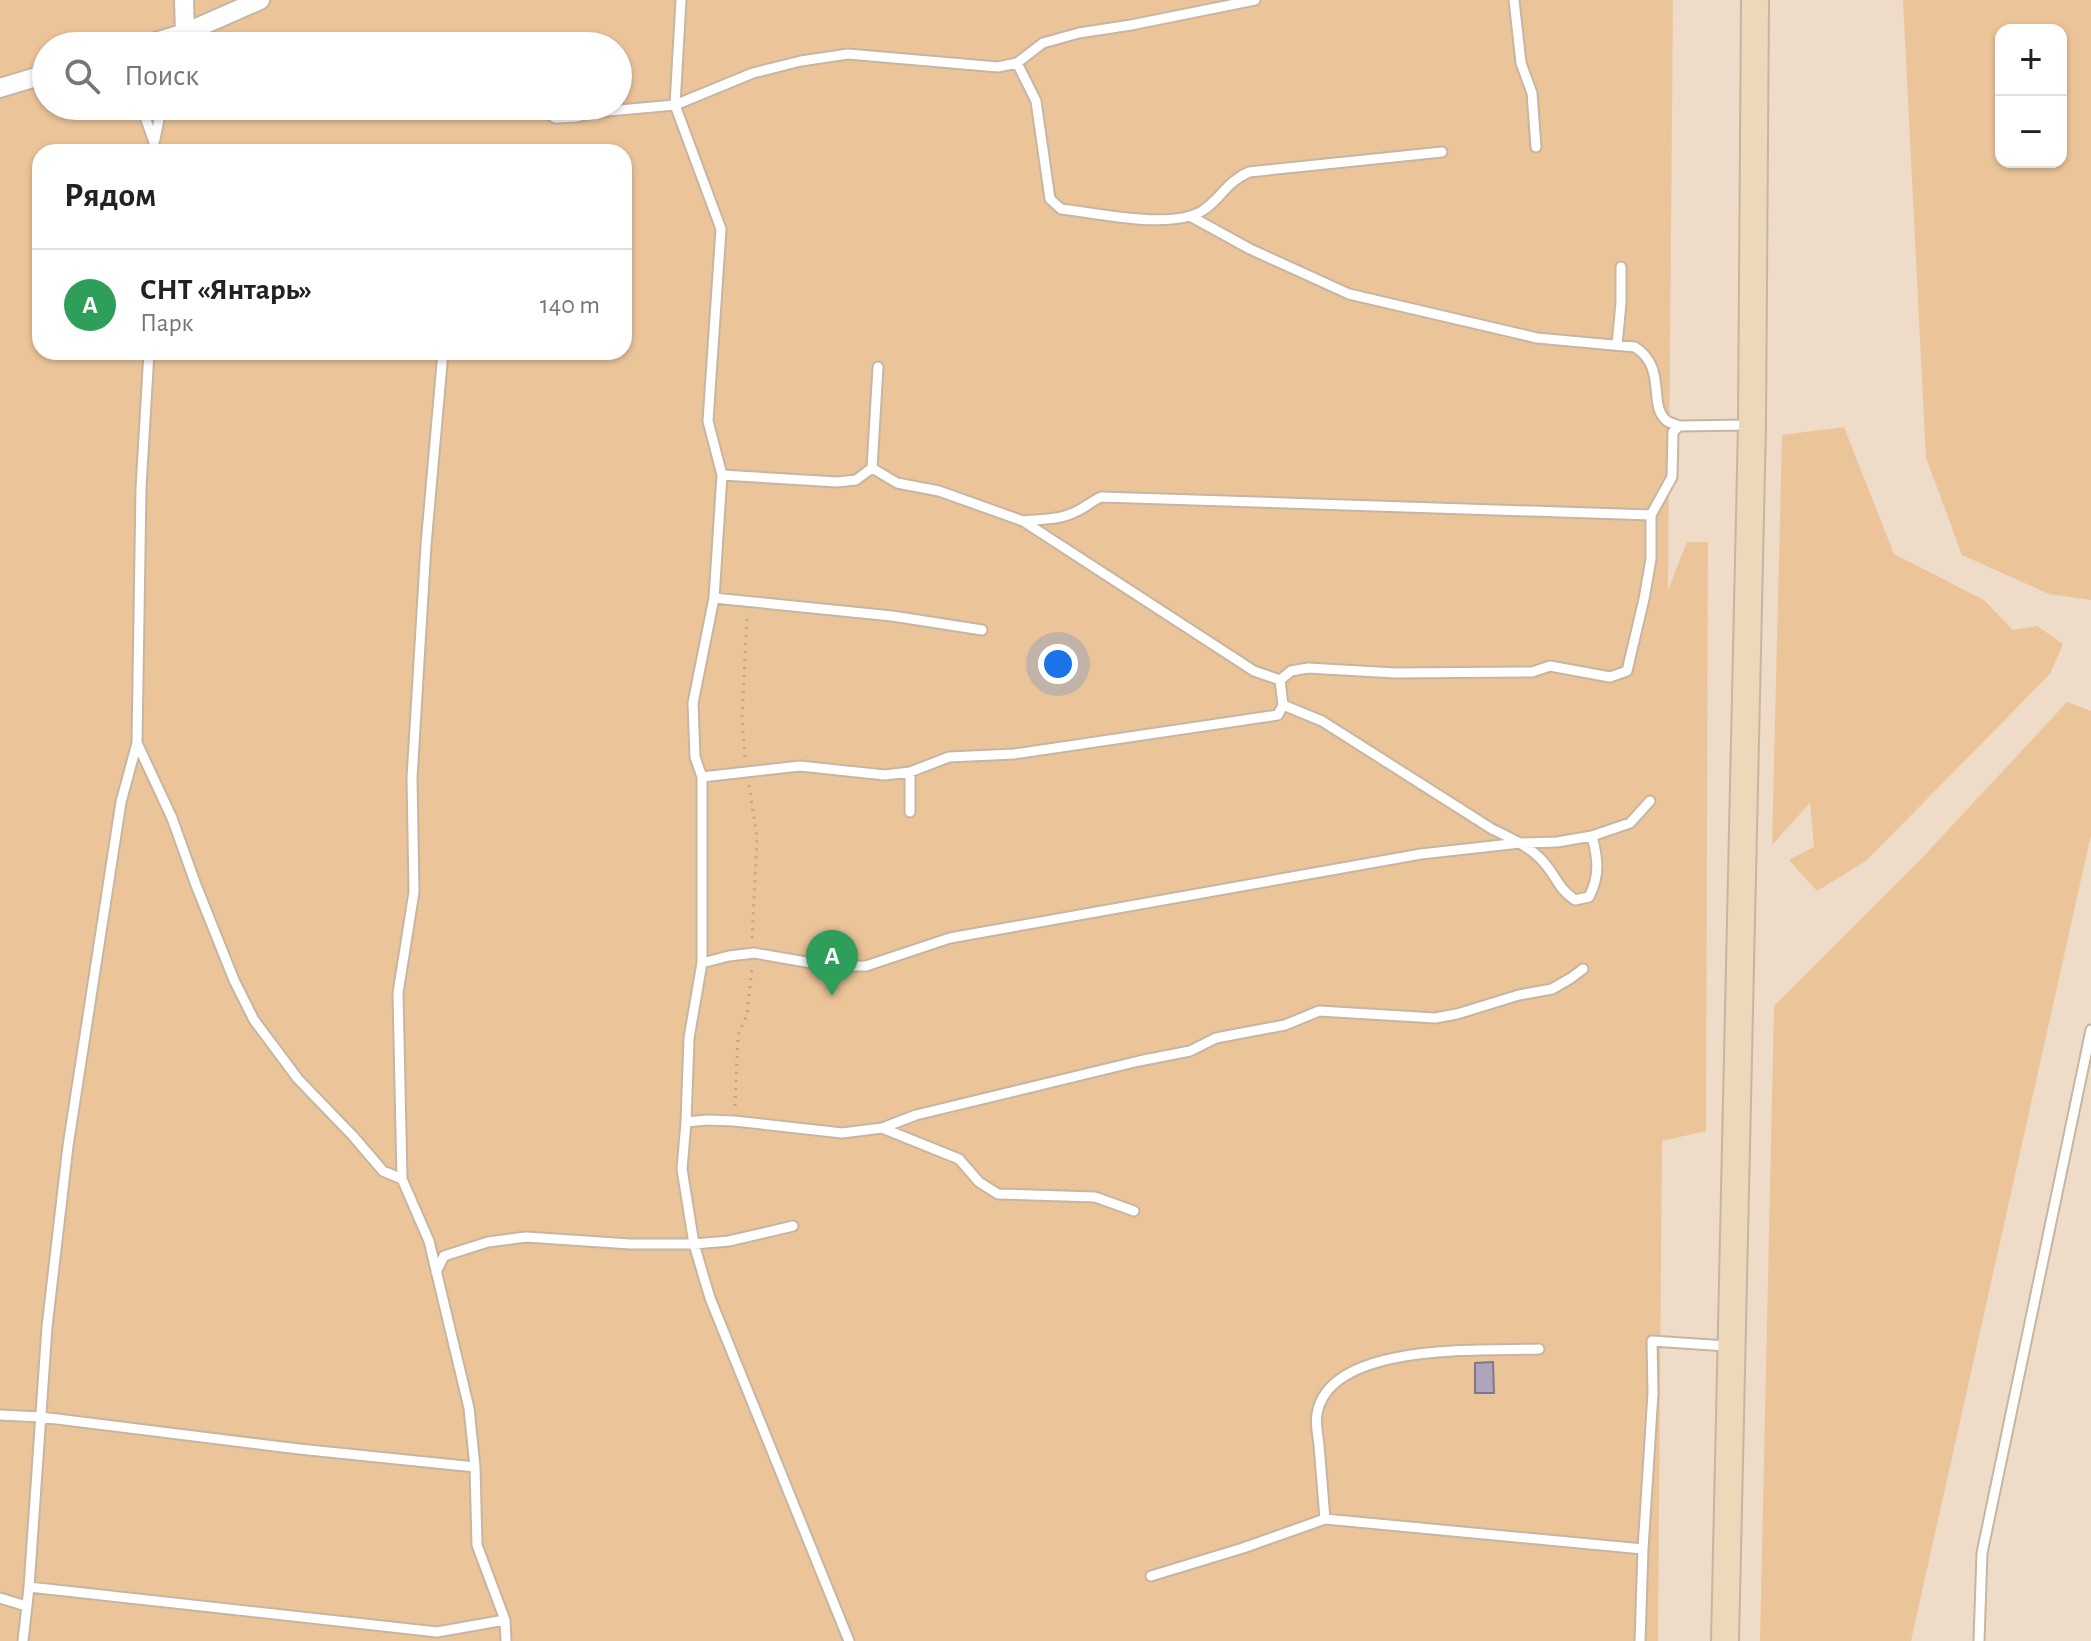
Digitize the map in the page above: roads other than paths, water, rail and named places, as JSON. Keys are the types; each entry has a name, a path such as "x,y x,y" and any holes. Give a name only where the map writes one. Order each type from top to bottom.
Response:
{"main road":[{"path":"1725,1641 1752,425 1755,0"}],"street":[{"path":"184,0 186,32"},
{"path":"204,32 260,0"},
{"path":"0,88 32,78"}],"lane":[{"path":"681,0 675,105 721,229 708,421 722,475 714,598 693,703 695,757 702,777 702,963 689,1038 682,1169 694,1244 710,1298 849,1641"},
{"path":"632,109 675,105 753,73 848,54 998,67 1017,63 1043,43 1079,33 1255,0"},
{"path":"1514,0 1521,63 1532,93 1536,147"},
{"path":"1017,63 1036,101 1050,199 1061,209 1150,221 1190,216 1204,209 1235,178 1249,172 1442,152"},
{"path":"145,120 153,144"},
{"path":"155,144 159,120"},
{"path":"1190,216 1250,249 1349,294 1537,338 1635,347 1644,353 1655,369 1659,408 1665,420 1679,426 1752,425"},
{"path":"1617,345 1621,267"},
{"path":"23,1641 47,1327 68,1146 121,802 137,743 141,488 149,360"},
{"path":"442,360 426,545 413,763 414,892 398,993 402,1179 429,1241 469,1408 475,1467 477,1545 505,1620 506,1641"},
{"path":"722,475 837,482 856,480 872,468 878,367"},
{"path":"1280,680 1291,671 1308,668 1395,673 1532,672 1550,666 1610,677 1627,671 1651,559 1651,515 1672,477 1673,432 1679,426"},
{"path":"872,468 897,483 939,491 1023,521 1254,671 1280,680"},
{"path":"1023,521 1076,512 1101,497 1651,515"},
{"path":"714,598 892,616 982,630"},
{"path":"702,777 800,766 885,775 910,772 949,757 1014,754 1278,715 1283,705 1280,680"},
{"path":"1283,705 1322,721 1492,829 1520,843 1545,862 1564,892 1575,900 1589,897 1596,884 1598,856 1592,836"},
{"path":"137,743 172,818 234,980 254,1020 298,1079 383,1171 402,1179"},
{"path":"910,772 910,812"},
{"path":"702,963 754,953 829,966 866,966 950,938 1421,854 1592,836 1630,823 1650,801"},
{"path":"686,1122 734,1121 842,1133 882,1128 916,1115 1190,1051 1216,1038 1285,1025 1319,1011 1435,1018 1552,989 1583,969"},
{"path":"1979,1641 1982,1553 2091,1030"},
{"path":"882,1128 959,1159 979,1182 998,1194 1095,1197 1134,1211"},
{"path":"436,1272 444,1256 488,1242 526,1237 630,1244 694,1244 729,1241 793,1226"},
{"path":"1640,1641 1653,1393 1652,1341 1732,1346"},
{"path":"1325,1519 1317,1415 1324,1394 1347,1373 1413,1353 1539,1349"},
{"path":"0,1415 41,1417 475,1467"},
{"path":"1151,1576 1325,1519 1643,1549"},
{"path":"29,1587 437,1632 505,1620"},
{"path":"0,1598 26,1606"}],"place":[{"name":"СНТ «Янтарь»","path":"832,996"}]}
